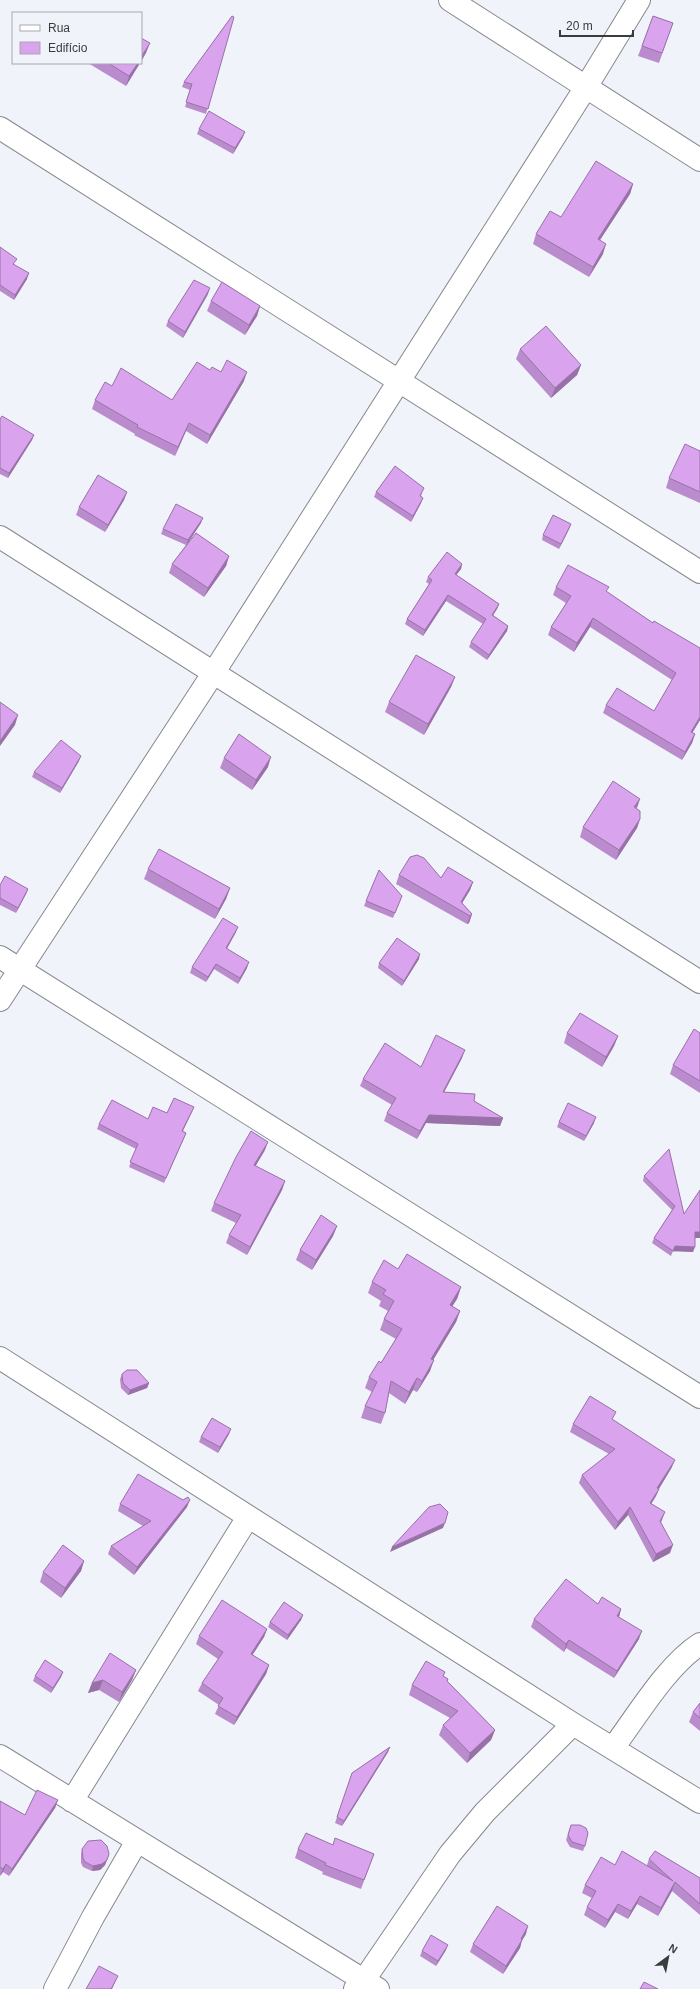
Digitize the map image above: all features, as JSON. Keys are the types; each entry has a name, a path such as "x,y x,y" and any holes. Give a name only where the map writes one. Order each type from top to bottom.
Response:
{"street":[{"path":"450,0 700,160"},
{"path":"0,1000 214,672 398,380 586,87 639,0"},
{"path":"0,128 700,572"},
{"path":"0,537 700,982"},
{"path":"0,956 700,1397"},
{"path":"0,1358 573,1724 700,1802"},
{"path":"72,1801 248,1517"},
{"path":"613,1748 667,1675 692,1649 700,1644"},
{"path":"0,1756 365,1986 450,1854 485,1812 573,1724"},
{"path":"55,1989 93,1917 137,1841"}],"building":[{"path":"232,16 234,17 208,109 186,102 192,84 184,82"},
{"path":"653,16 673,23 662,53 642,46"},
{"path":"142,39 150,43 142,55"},
{"path":"110,64 137,64 129,76"},
{"path":"209,111 245,132 235,148 199,129"},
{"path":"596,161 633,184 598,239 606,244 593,267 536,234 550,211 561,217"},
{"path":"0,247 17,259 13,264 29,273 15,295 0,285"},
{"path":"194,280 210,288 185,332 168,321"},
{"path":"222,282 260,306 249,325 211,301"},
{"path":"546,326 581,365 555,388 520,349"},
{"path":"227,360 247,372 210,435 189,423 178,447 137,427 138,425 95,400 105,382 112,386 121,368 172,400 197,362 210,370 212,367 221,372"},
{"path":"2,416 34,435 9,473 0,468 0,419"},
{"path":"685,444 700,451 700,492 669,478"},
{"path":"395,466 424,488 420,496 423,498 413,516 376,492"},
{"path":"98,475 127,492 108,525 79,507"},
{"path":"176,504 203,518 188,540 163,529"},
{"path":"553,515 571,524 561,544 543,535"},
{"path":"196,533 229,556 208,588 172,564"},
{"path":"447,552 462,564 455,574 499,604 492,615 508,626 489,655 471,642 486,619 448,595 425,630 407,619 432,580 428,577"},
{"path":"568,565 609,587 606,591 653,623 654,621 700,648 700,717 691,732 695,734 685,752 606,705 617,688 654,711 676,673 593,618 577,643 551,627 571,596 556,587"},
{"path":"416,655 455,677 428,724 389,702"},
{"path":"0,702 18,715 0,741"},
{"path":"239,734 271,757 256,780 224,758"},
{"path":"61,740 81,756 62,788 34,772"},
{"path":"613,781 640,799 634,807 640,811 640,819 619,850 583,827"},
{"path":"159,849 230,888 219,909 148,869"},
{"path":"417,855 424,858 441,878 448,867 473,882 461,902 472,914 470,916 399,875 410,857"},
{"path":"379,870 402,896 395,913 366,901"},
{"path":"5,876 28,889 18,908 0,898 0,885"},
{"path":"223,918 238,927 226,948 249,962 240,978 216,964 208,977 192,967"},
{"path":"397,938 420,954 404,981 379,963"},
{"path":"580,1013 618,1036 606,1057 567,1033"},
{"path":"694,1029 700,1033 700,1081 673,1065"},
{"path":"436,1035 465,1050 443,1092 475,1094 474,1101 503,1118 429,1115 420,1131 387,1113 396,1098 363,1079 385,1043 421,1067"},
{"path":"174,1098 194,1107 182,1131 186,1133 166,1178 130,1162 138,1144 99,1124 112,1100 148,1119 153,1107 167,1113"},
{"path":"568,1103 596,1117 586,1136 559,1122"},
{"path":"251,1131 268,1142 254,1165 285,1181 250,1247 229,1235 241,1215 214,1203 236,1157"},
{"path":"669,1149 684,1214 700,1190 700,1232 695,1232 695,1247 675,1246 673,1251 654,1238 675,1206 644,1176"},
{"path":"321,1215 337,1226 316,1260 300,1250"},
{"path":"407,1254 461,1287 450,1305 460,1311 431,1359 434,1360 422,1381 417,1378 409,1392 391,1381 385,1413 365,1406 377,1382 369,1377 379,1361 381,1363 402,1329 384,1319 394,1301 383,1294 386,1290 372,1282 384,1260 398,1269"},
{"path":"127,1370 137,1370 149,1383 130,1390 123,1383 122,1374"},
{"path":"590,1396 616,1412 612,1419 675,1460 657,1488 659,1489 650,1503 665,1512 660,1521 673,1545 656,1554 630,1507 618,1522 582,1475 615,1449 573,1424"},
{"path":"212,1418 231,1429 220,1447 201,1437"},
{"path":"138,1474 183,1500 188,1497 190,1500 137,1567 111,1546 151,1521 120,1504"},
{"path":"440,1504 448,1512 445,1523 392,1547 429,1507"},
{"path":"63,1545 84,1561 65,1588 43,1572"},
{"path":"566,1579 598,1604 602,1597 621,1609 617,1616 642,1631 617,1671 569,1640 566,1644 534,1619"},
{"path":"222,1600 267,1629 251,1654 269,1665 237,1717 218,1706 223,1698 202,1683 223,1652 199,1636"},
{"path":"284,1602 303,1615 288,1635 270,1622"},
{"path":"110,1653 136,1670 122,1692 103,1680 92,1683"},
{"path":"45,1660 63,1672 53,1688 35,1676"},
{"path":"426,1661 445,1672 443,1676 448,1679 447,1681 495,1730 470,1753 443,1725 458,1711 412,1685"},
{"path":"700,1703 700,1718 693,1712"},
{"path":"390,1747 344,1821 337,1817 352,1773"},
{"path":"37,1790 58,1800 12,1869 6,1864 3,1869 0,1867 0,1801 25,1815"},
{"path":"571,1825 580,1825 586,1828 588,1833 585,1846 572,1842 568,1835"},
{"path":"306,1833 333,1845 335,1838 374,1854 364,1880 325,1865 326,1863 298,1849"},
{"path":"101,1840 107,1846 109,1854 107,1860 102,1864 93,1866 85,1862 82,1849 88,1841"},
{"path":"622,1851 673,1881 649,1859 655,1851 700,1878 700,1904 675,1882 661,1908 640,1896 631,1911 618,1904 608,1920 587,1907 596,1891 585,1885 601,1857 615,1865"},
{"path":"497,1906 528,1926 521,1939 522,1940 506,1966 473,1944"},
{"path":"431,1935 448,1945 438,1961 422,1951"},
{"path":"99,1966 118,1976 111,1989 86,1989"},
{"path":"644,1982 658,1989 640,1989"}]}
